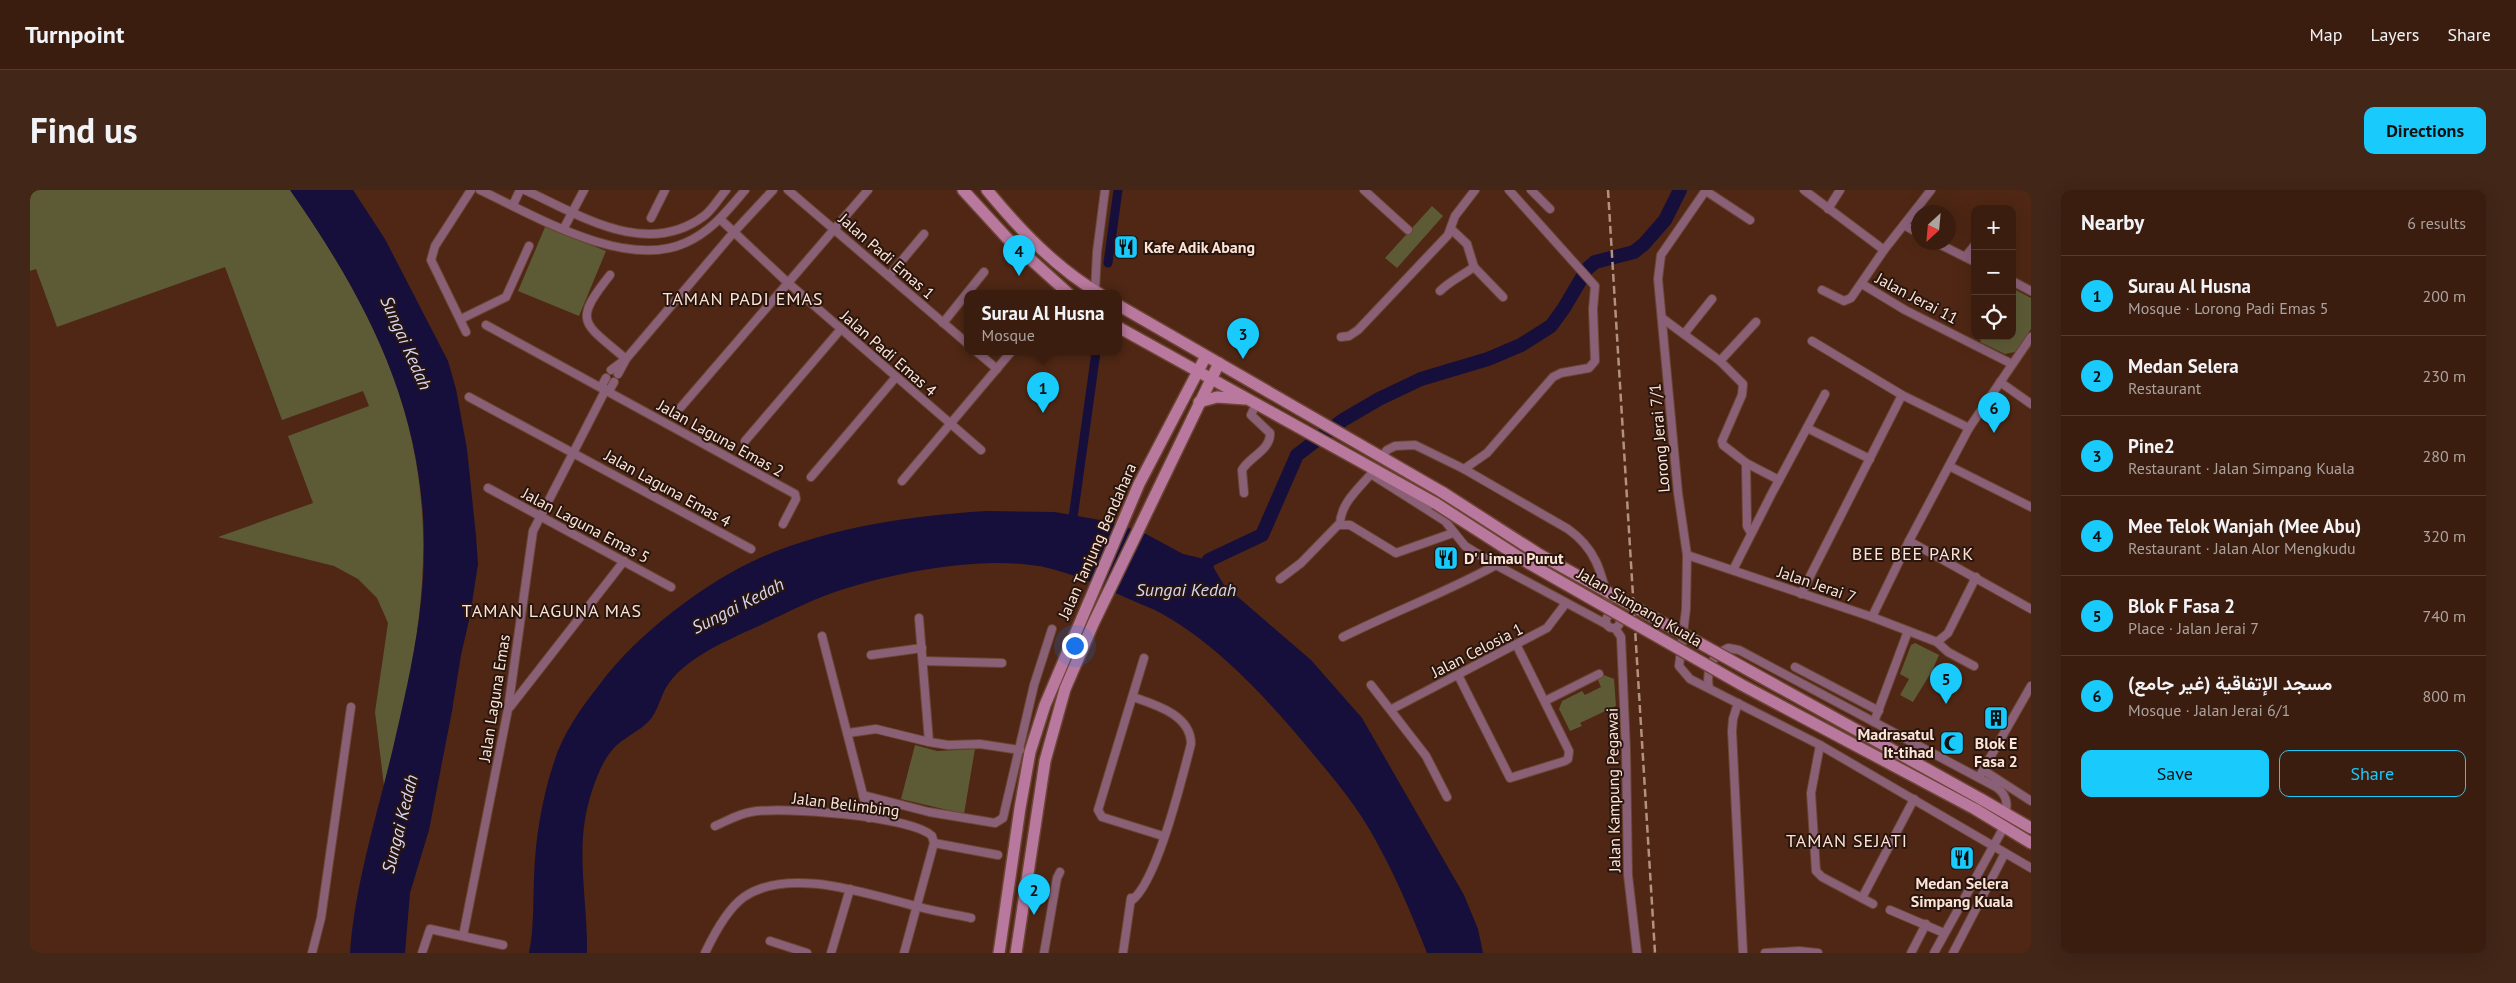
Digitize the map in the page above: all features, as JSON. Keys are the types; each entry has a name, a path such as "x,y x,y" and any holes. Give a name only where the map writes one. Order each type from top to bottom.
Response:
{"main road":[{"path":"963,190 1007,238 1065,290"},
{"path":"987,190 1032,241 1070,274 1094,290"},
{"name":"Jalan Simpang Kuala","path":"1122,307 1442,492 1537,553 1978,804 2004,826 2031,842"},
{"name":"Jalan Simpang Kuala","path":"1122,329 1334,446 1371,470 1435,502 1530,564 1742,685 1978,804 2005,813 2031,828"},
{"name":"Jalan Tanjung Bendahara","path":"999,953 1012,857 1030,752 1044,705 1139,484 1206,356"},
{"path":"1181,362 1186,375 1187,395"},
{"name":"Jalan Tanjung Bendahara","path":"1016,953 1028,860 1053,730 1068,681 1155,493 1219,363"},
{"path":"1199,402 1217,397 1252,402"},
{"path":"1012,857 1028,860"}],"street":[{"path":"466,332 432,260 435,246 471,190"},
{"path":"480,190 564,228 620,248 656,250 684,244 720,220 745,190"},
{"path":"512,206 520,190"},
{"path":"525,190 615,231 646,235 678,230 704,216 726,190"},
{"path":"564,228 584,190"},
{"path":"652,218 665,190"},
{"path":"615,372 773,190"},
{"name":"Jalan Padi Emas 1","path":"788,190 964,340"},
{"path":"681,407 868,190"},
{"path":"1098,290 1097,252 1105,190"},
{"path":"1364,190 1408,230"},
{"path":"1341,337 1349,336 1358,330 1436,248 1451,229 1458,212 1475,190"},
{"path":"1464,469 1487,453 1553,377 1560,373 1592,366 1595,361 1593,283 1509,190"},
{"path":"1531,190 1550,210"},
{"path":"1706,190 1750,220"},
{"name":"Lorong Jerai 7/1","path":"1706,190 1661,255 1658,279 1678,494 1687,555 1686,609 1679,666 1684,675 1820,745 2031,868"},
{"path":"1804,190 1884,250"},
{"path":"1828,208 1839,190"},
{"path":"1822,290 1839,299 1848,300 1862,284 1884,250 1931,190"},
{"name":"Jalan Padi Emas 4","path":"720,220 896,378 981,450"},
{"path":"1904,225 1911,229"},
{"path":"1451,229 1470,248 1474,267 1502,297"},
{"path":"889,276 924,234"},
{"path":"461,319 506,297 529,246"},
{"path":"1951,250 1971,260"},
{"path":"1965,257 1971,250"},
{"path":"1440,291 1447,284 1474,267"},
{"path":"969,290 984,272"},
{"path":"610,275 591,299 585,315 589,325 597,335 626,359"},
{"name":"Jalan Jerai 11","path":"1862,284 1905,310 2012,364"},
{"path":"2016,284 2031,291"},
{"path":"943,322 964,296"},
{"path":"1684,334 1712,299"},
{"path":"1662,318 1720,361 1742,384 1742,395 1722,441 1726,448 1746,464 1778,480"},
{"path":"1720,361 1756,322"},
{"path":"486,325 605,389"},
{"path":"745,441 841,329"},
{"path":"1872,617 1909,541 1969,428 2031,337"},
{"path":"1812,341 1902,395 1969,428"},
{"path":"981,355 997,369"},
{"path":"902,481 1009,355"},
{"path":"811,477 896,378"},
{"name":"Jalan Laguna Emas","path":"463,936 508,708 533,531 610,380"},
{"path":"2000,382 2031,404"},
{"name":"Jalan Laguna Emas 2","path":"605,389 795,494 796,499 783,524"},
{"path":"1733,570 1778,480 1825,394"},
{"path":"1801,594 1902,395"},
{"name":"Jalan Laguna Emas 4","path":"468,397 751,549"},
{"path":"1244,493 1242,470 1263,448 1270,437 1270,433 1251,415 1252,402"},
{"path":"1807,428 1870,459"},
{"path":"1340,525 1341,514 1346,504 1371,470 1441,518 1465,546 1496,565 1606,624 1610,628 1616,628 1619,624 1619,619 1612,615 1599,565 1582,539 1464,469 1414,445 1395,446 1386,450 1381,458"},
{"path":"1746,464 1747,526 1752,533"},
{"path":"1949,466 2031,507"},
{"name":"Jalan Laguna Emas 5","path":"488,488 671,586"},
{"path":"1280,579 1314,550 1331,530 1340,525 1350,525 1396,553 1453,533"},
{"path":"1909,541 2031,609"},
{"name":"Jalan Jerai 7","path":"1687,555 1872,617 1937,642 1948,652 1974,666"},
{"path":"508,708 624,561"},
{"path":"1343,637 1401,608 1472,578 1496,565"},
{"path":"1937,642 1948,633 1976,578"},
{"name":"Jalan Celosia 1","path":"1392,709 1517,646 1547,628 1566,603"},
{"path":"1606,624 1608,617 1612,615"},
{"path":"919,618 929,742"},
{"name":"Jalan Kampung Pegawai","path":"1616,628 1621,637 1626,750 1628,875 1637,953"},
{"path":"1017,749 1034,685 1052,629"},
{"path":"1874,722 1908,631"},
{"path":"822,636 869,818"},
{"path":"1458,675 1510,778 1568,759 1569,751 1517,646"},
{"path":"871,655 922,648"},
{"path":"1709,688 1708,675 1714,659 1723,650 1734,648 1874,722 1981,774 2031,801"},
{"path":"1144,658 1098,810 1102,817 1163,836"},
{"path":"922,661 1002,663"},
{"path":"1795,667 1879,711"},
{"path":"1545,701 1599,674"},
{"path":"1372,685 1426,756 1447,797"},
{"path":"1981,774 2031,686"},
{"path":"1123,953 1131,898 1138,896 1155,866 1191,744 1188,728 1170,712 1133,697"},
{"path":"1738,703 1733,719 1732,731 1743,953"},
{"path":"312,953 321,918 352,707"},
{"path":"848,733 876,730 948,745 980,744 1030,752"},
{"path":"1820,745 1812,793 1816,871 1822,877 1873,904"},
{"name":"Jalan Belimbing","path":"864,795 929,812 995,824 1003,818 1017,749"},
{"path":"1981,774 2002,792 2007,805 2005,813"},
{"path":"1862,898 1914,799"},
{"name":"Jalan Belimbing","path":"715,826 741,814 774,809 869,818 926,831 932,836 934,843 998,855"},
{"path":"1934,953 2004,826"},
{"path":"904,953 934,843"},
{"path":"1953,953 2005,853"},
{"path":"1044,953 1057,878 1060,872"},
{"path":"705,953 734,906 744,897 764,887 778,884 850,889 916,907 971,918"},
{"path":"831,953 850,889"},
{"path":"1890,910 1944,933"},
{"path":"1911,953 1926,924"},
{"path":"422,953 430,929 504,945"},
{"path":"770,941 807,953"},
{"path":"1766,953 1799,951 1818,953"}],"shaded area":[{"path":"30,190 290,190 324,241 353,290 378,340 398,390 412,442 421,497 423,554 419,616 413,659 384,786 375,712 388,623 377,598 358,579 334,566 218,537 313,503 288,436 369,406 363,391 282,420 225,267 57,327 36,269 30,271"},
{"path":"1432,206 1443,216 1397,268 1385,258"},
{"path":"545,227 606,251 579,316 518,291"},
{"path":"2016,290 2031,298 2031,329 2015,352 2005,354 1980,342 1981,340 2016,340"},
{"path":"1915,643 1939,655 1932,671 1913,702 1900,695 1909,679 1900,674 1911,645"},
{"path":"1604,675 1614,679 1616,706 1580,723 1582,726 1570,731 1559,709 1562,701 1582,691 1585,695 1601,687 1597,678"},
{"path":"915,745 937,751 975,749 964,814 901,799"}],"water":[{"name":"Sungai Kedah","path":"290,190 353,190 385,239 448,361 456,389 467,449 478,564 470,616 461,655 429,830 410,893 405,953 350,953 357,901 367,850 387,773 417,634 424,557 422,500 413,445 398,392 378,340 353,290"},
{"name":"Sungai Kedah","path":"988,511 1055,512 1111,522 1146,534 1183,554 1209,560 1224,585 1311,660 1362,718 1464,895 1478,929 1483,953 1427,953 1387,861 1365,822 1351,802 1329,773 1261,694 1200,639 1178,623 1155,610 1066,573 1024,564 997,563 969,564 912,572 835,592 808,602 727,641 700,655 688,664 669,683 652,718 621,742 607,756 594,786 585,820 582,858 587,953 529,953 533,924 538,834 546,790 558,751 579,712 593,693 615,665 652,628 718,580 762,557 789,547 844,530 873,524 902,519"}],"waterway":[{"path":"1108,263 1118,190"},
{"path":"1202,575 1209,560 1262,535 1297,455 1343,420 1379,399 1421,379 1488,359 1521,345 1551,326 1587,269 1595,262 1634,252 1644,244 1665,220 1680,190"},
{"path":"1072,525 1096,355"}],"railway":[{"path":"1608,190 1655,953"}],"place":[{"name":"Kafe Adik Abang","path":"1126,247"},
{"name":"Mee Telok Wanjah (Mee Abu)","path":"1019,276"},
{"name":"Pine2","path":"1243,359"},
{"name":"Surau Al Husna","path":"1043,413"},
{"name":"مسجد الإتفاقية (غير جامع)","path":"1994,433"},
{"name":"D' Limau Purut","path":"1446,558"},
{"name":"Blok F Fasa 2","path":"1946,704"},
{"name":"Blok E Fasa 2","path":"1996,718"},
{"name":"Madrasatul It-tihad","path":"1952,743"},
{"name":"Medan Selera Simpang Kuala","path":"1962,858"},
{"name":"Medan Selera","path":"1034,915"}],"district":[{"name":"TAMAN PADI EMAS","path":"743,299"},
{"name":"BEE BEE PARK","path":"1913,554"},
{"name":"TAMAN LAGUNA MAS","path":"552,611"},
{"name":"TAMAN SEJATI","path":"1847,841"}]}
